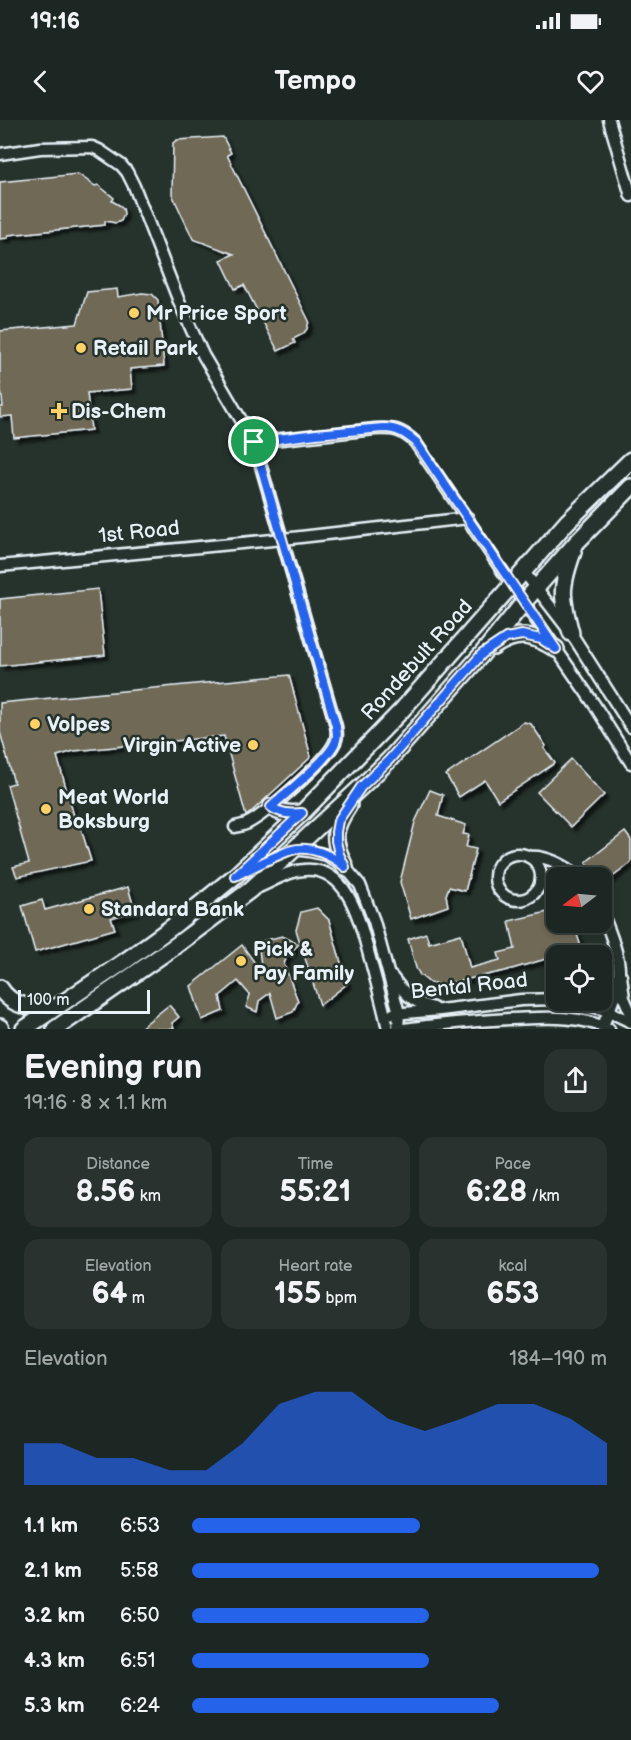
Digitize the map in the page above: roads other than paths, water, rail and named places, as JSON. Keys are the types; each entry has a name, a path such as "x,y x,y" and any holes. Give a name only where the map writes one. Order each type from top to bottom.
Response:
{"main road":[{"name":"Rondebult Road","path":"24,1029 172,927 235,876 302,813 402,710 567,522 631,460"},
{"name":"Rondebult Road","path":"55,1029 175,946 250,890 361,787 389,760 576,543 631,488"},
{"path":"571,633 563,603 562,589 576,543"},
{"path":"482,654 506,638 522,635 541,639 556,649"},
{"path":"345,867 339,854 336,832 338,821 361,787"},
{"path":"271,807 288,814 302,813"},
{"path":"0,988 9,999 27,1007 58,1006"}],"street":[{"path":"609,120 631,196"},
{"path":"0,154 40,148 92,147 115,160 127,172 203,355 254,442 337,735 332,748 317,765 271,807 247,823 235,827"},
{"path":"254,442 391,428 398,429 416,442 594,704 631,763"},
{"name":"1st Road","path":"0,566 283,539 468,518"},
{"path":"524,572 571,633 631,727"},
{"path":"235,876 294,849 327,855 345,867 360,885 370,908 399,1013 398,1029"},
{"path":"529,857 534,860 540,871 540,883 533,894 520,900 507,896 497,886 496,872 503,860 516,854 551,860 563,867"},
{"path":"250,890 290,872 305,869 322,872 342,886 360,923 388,1029"},
{"path":"540,883 546,883"},
{"path":"610,933 624,998 631,1014"},
{"path":"389,972 405,994 424,1005 440,1010"},
{"path":"612,984 619,972"},
{"path":"612,997 619,972"},
{"name":"Bental Road","path":"385,1015 546,999"},
{"path":"606,1028 608,1011 631,1023"},
{"name":"Bental Road","path":"404,1029 451,1022 558,1017 579,1019 606,1028"}],"place":[{"name":"Mr Price Sport","path":"134,313"},
{"name":"Retail Park","path":"81,348"},
{"name":"Dis-Chem","path":"59,411"},
{"name":"Volpes","path":"35,724"},
{"name":"Virgin Active","path":"253,745"},
{"name":"Meat World Boksburg","path":"46,809"},
{"name":"Standard Bank","path":"89,909"},
{"name":"Pick & Pay Family","path":"241,961"}]}
